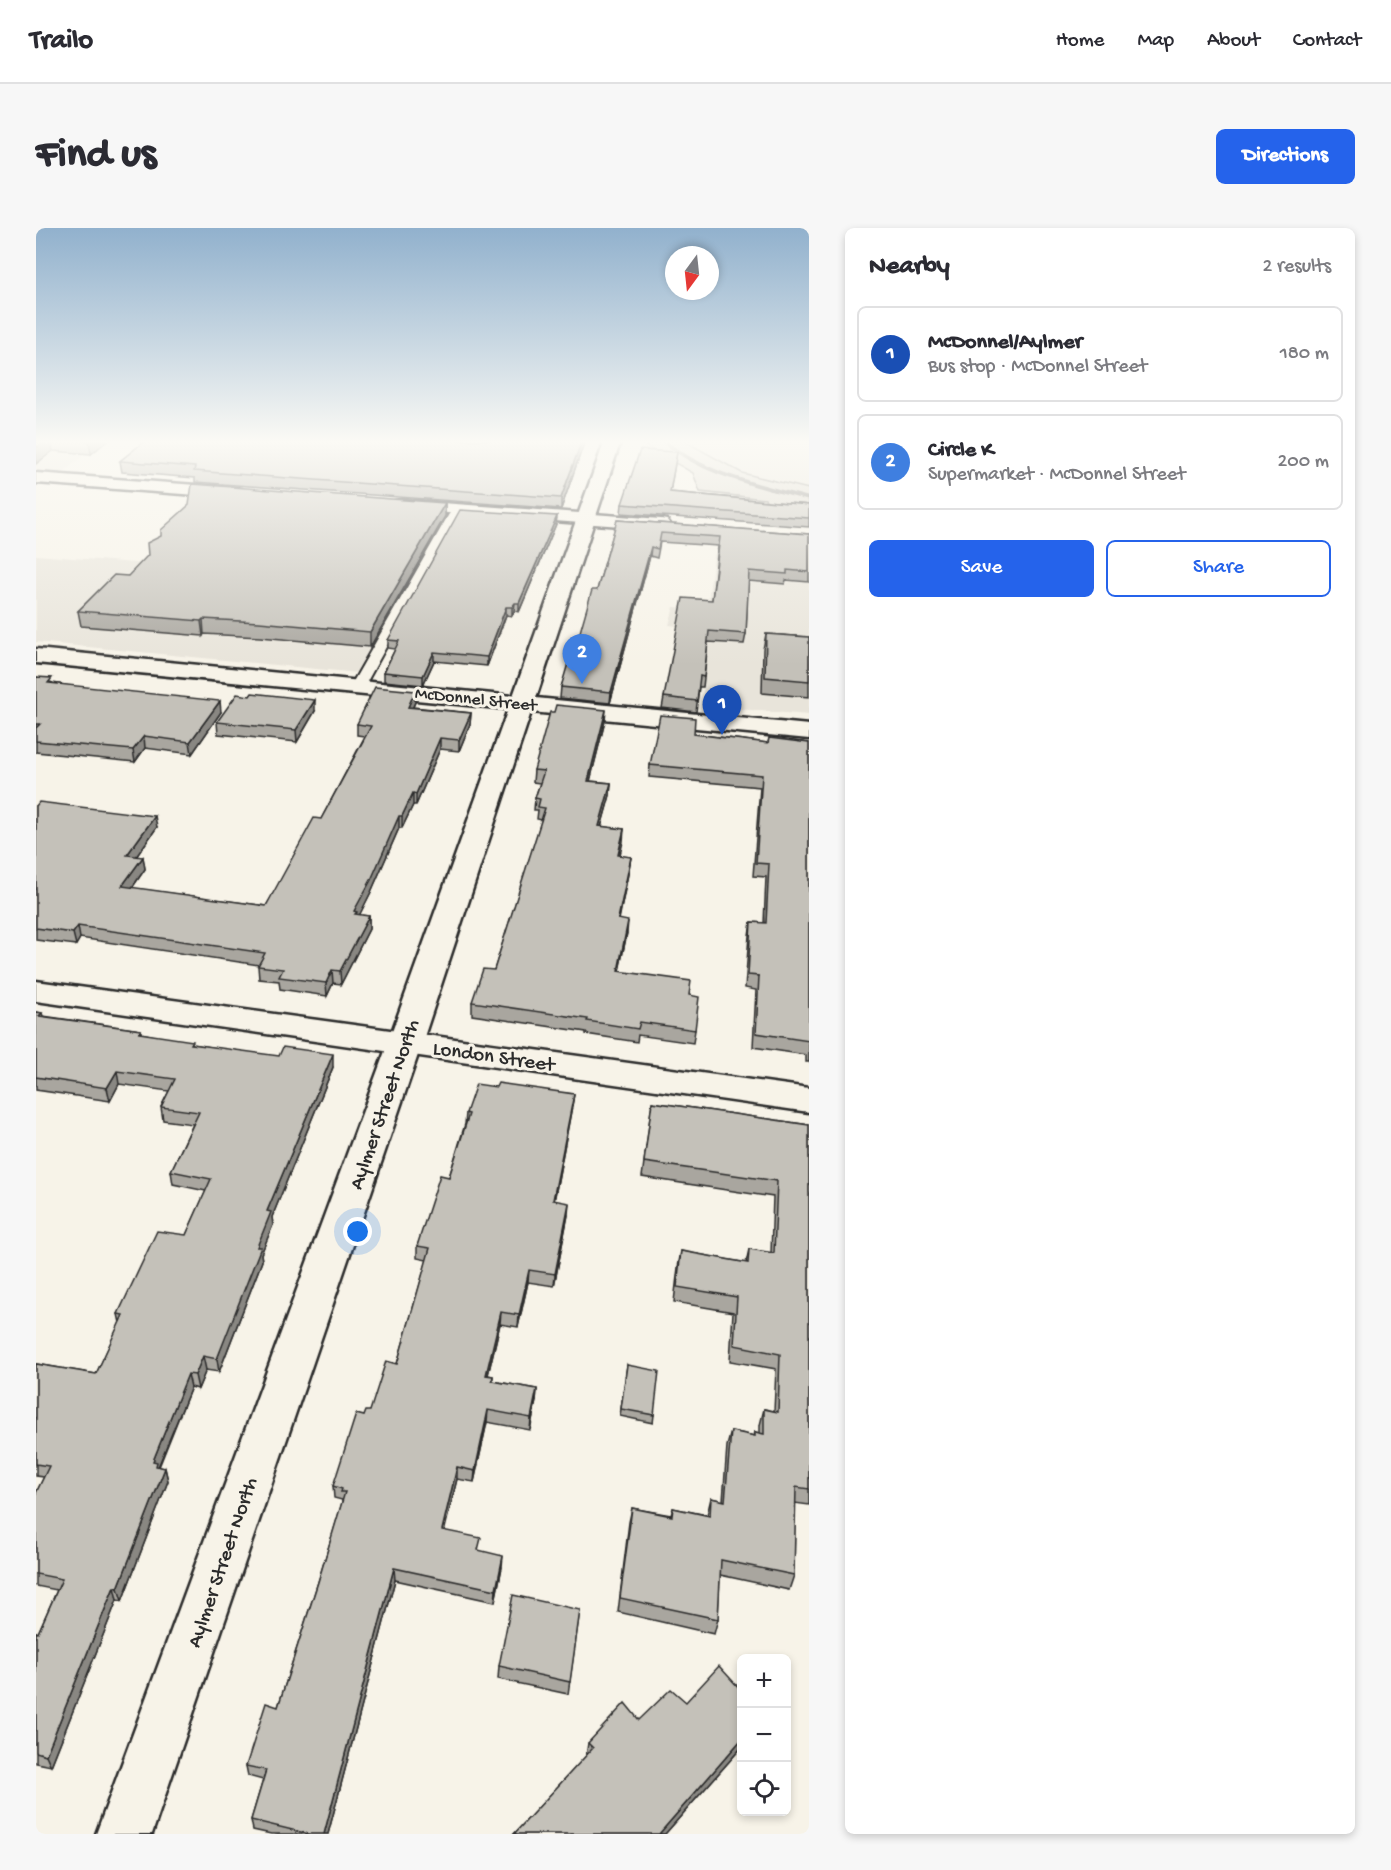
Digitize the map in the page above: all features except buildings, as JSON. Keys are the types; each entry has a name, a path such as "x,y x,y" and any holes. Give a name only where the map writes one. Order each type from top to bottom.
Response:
{"street":[{"path":"529,515 674,525"},
{"name":"Aylmer Street North","path":"124,1834 405,1043 520,703 537,662 587,515"},
{"name":"McDonnel Street","path":"36,656 809,732"},
{"path":"391,690 462,692 508,680 537,662"},
{"name":"London Street","path":"36,991 809,1100"}],"lane":[{"path":"357,687 453,515"}],"shaded area":[{"path":"722,536 809,542 809,715 703,706 705,629 669,625 674,607 707,609 714,556"},
{"path":"36,555 406,585 358,673 36,642"}],"place":[{"name":"Circle K","path":"582,684"},
{"name":"McDonnel/Aylmer","path":"722,735"}]}
